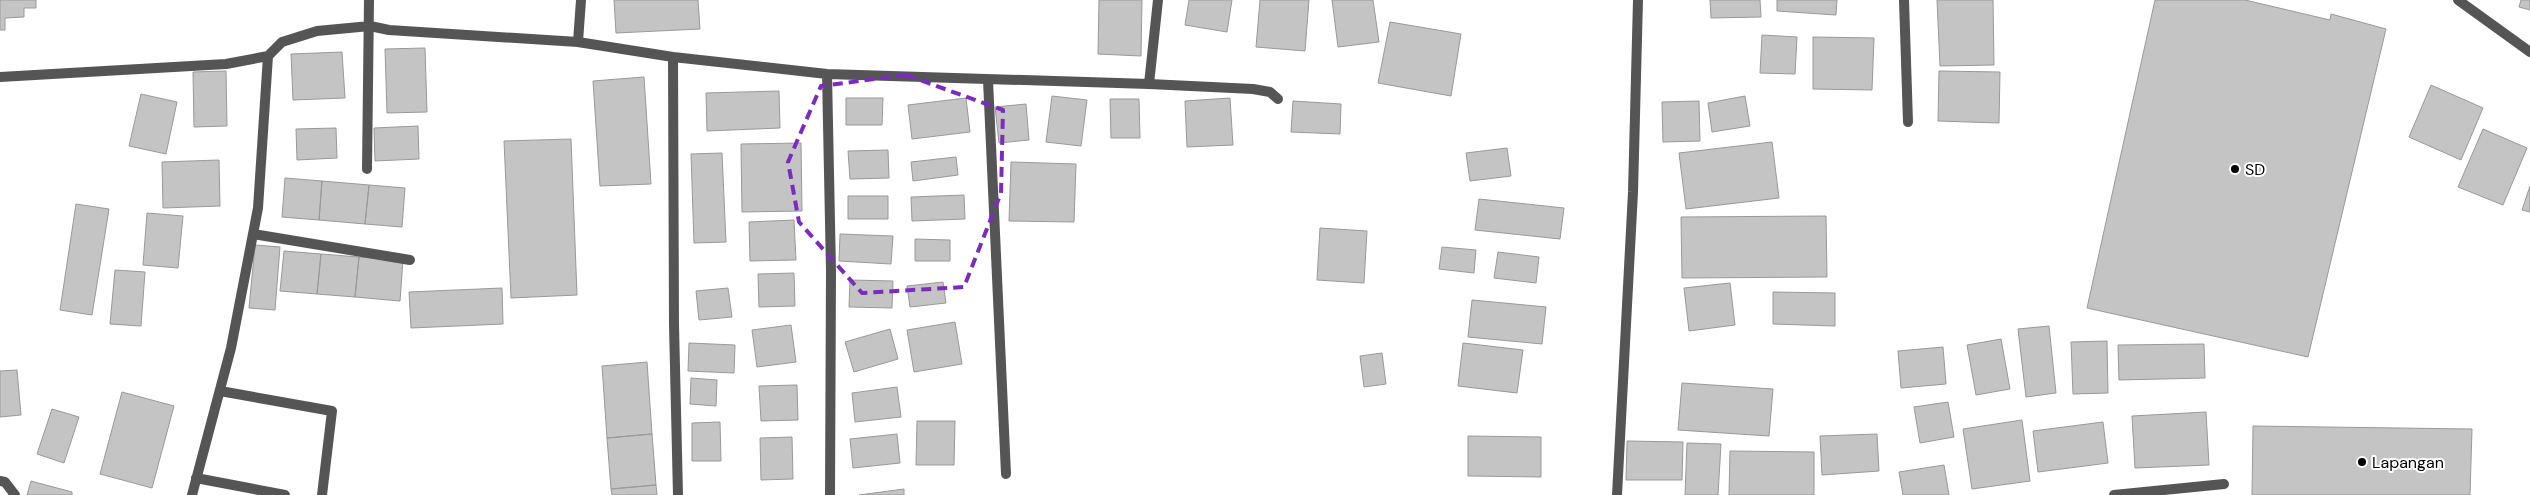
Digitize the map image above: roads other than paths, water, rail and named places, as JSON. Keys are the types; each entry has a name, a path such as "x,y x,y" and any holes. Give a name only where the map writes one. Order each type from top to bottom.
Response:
{"street":[{"path":"367,169 370,0"},
{"path":"578,42 581,0"},
{"path":"1149,84 1158,0"},
{"path":"1617,495 1633,192 1638,0"},
{"path":"1904,0 1908,122"},
{"path":"2458,0 2530,52"},
{"path":"0,77 189,67 268,56 282,42 317,31 370,26 477,36 578,42 673,57 827,74 1253,89 1270,92 1278,98"},
{"path":"192,495 231,348 258,208 268,56"},
{"path":"673,57 674,324 678,495"},
{"path":"827,74 831,271 830,495"},
{"path":"988,80 1006,474"},
{"path":"253,234 410,260"},
{"path":"220,392 332,411 322,495"},
{"path":"196,478 285,495"},
{"path":"0,481 5,482 15,495"},
{"path":"2114,495 2224,484"}],"place":[{"name":"SD","path":"2235,169"},
{"name":"Lapangan","path":"2362,462"}]}
